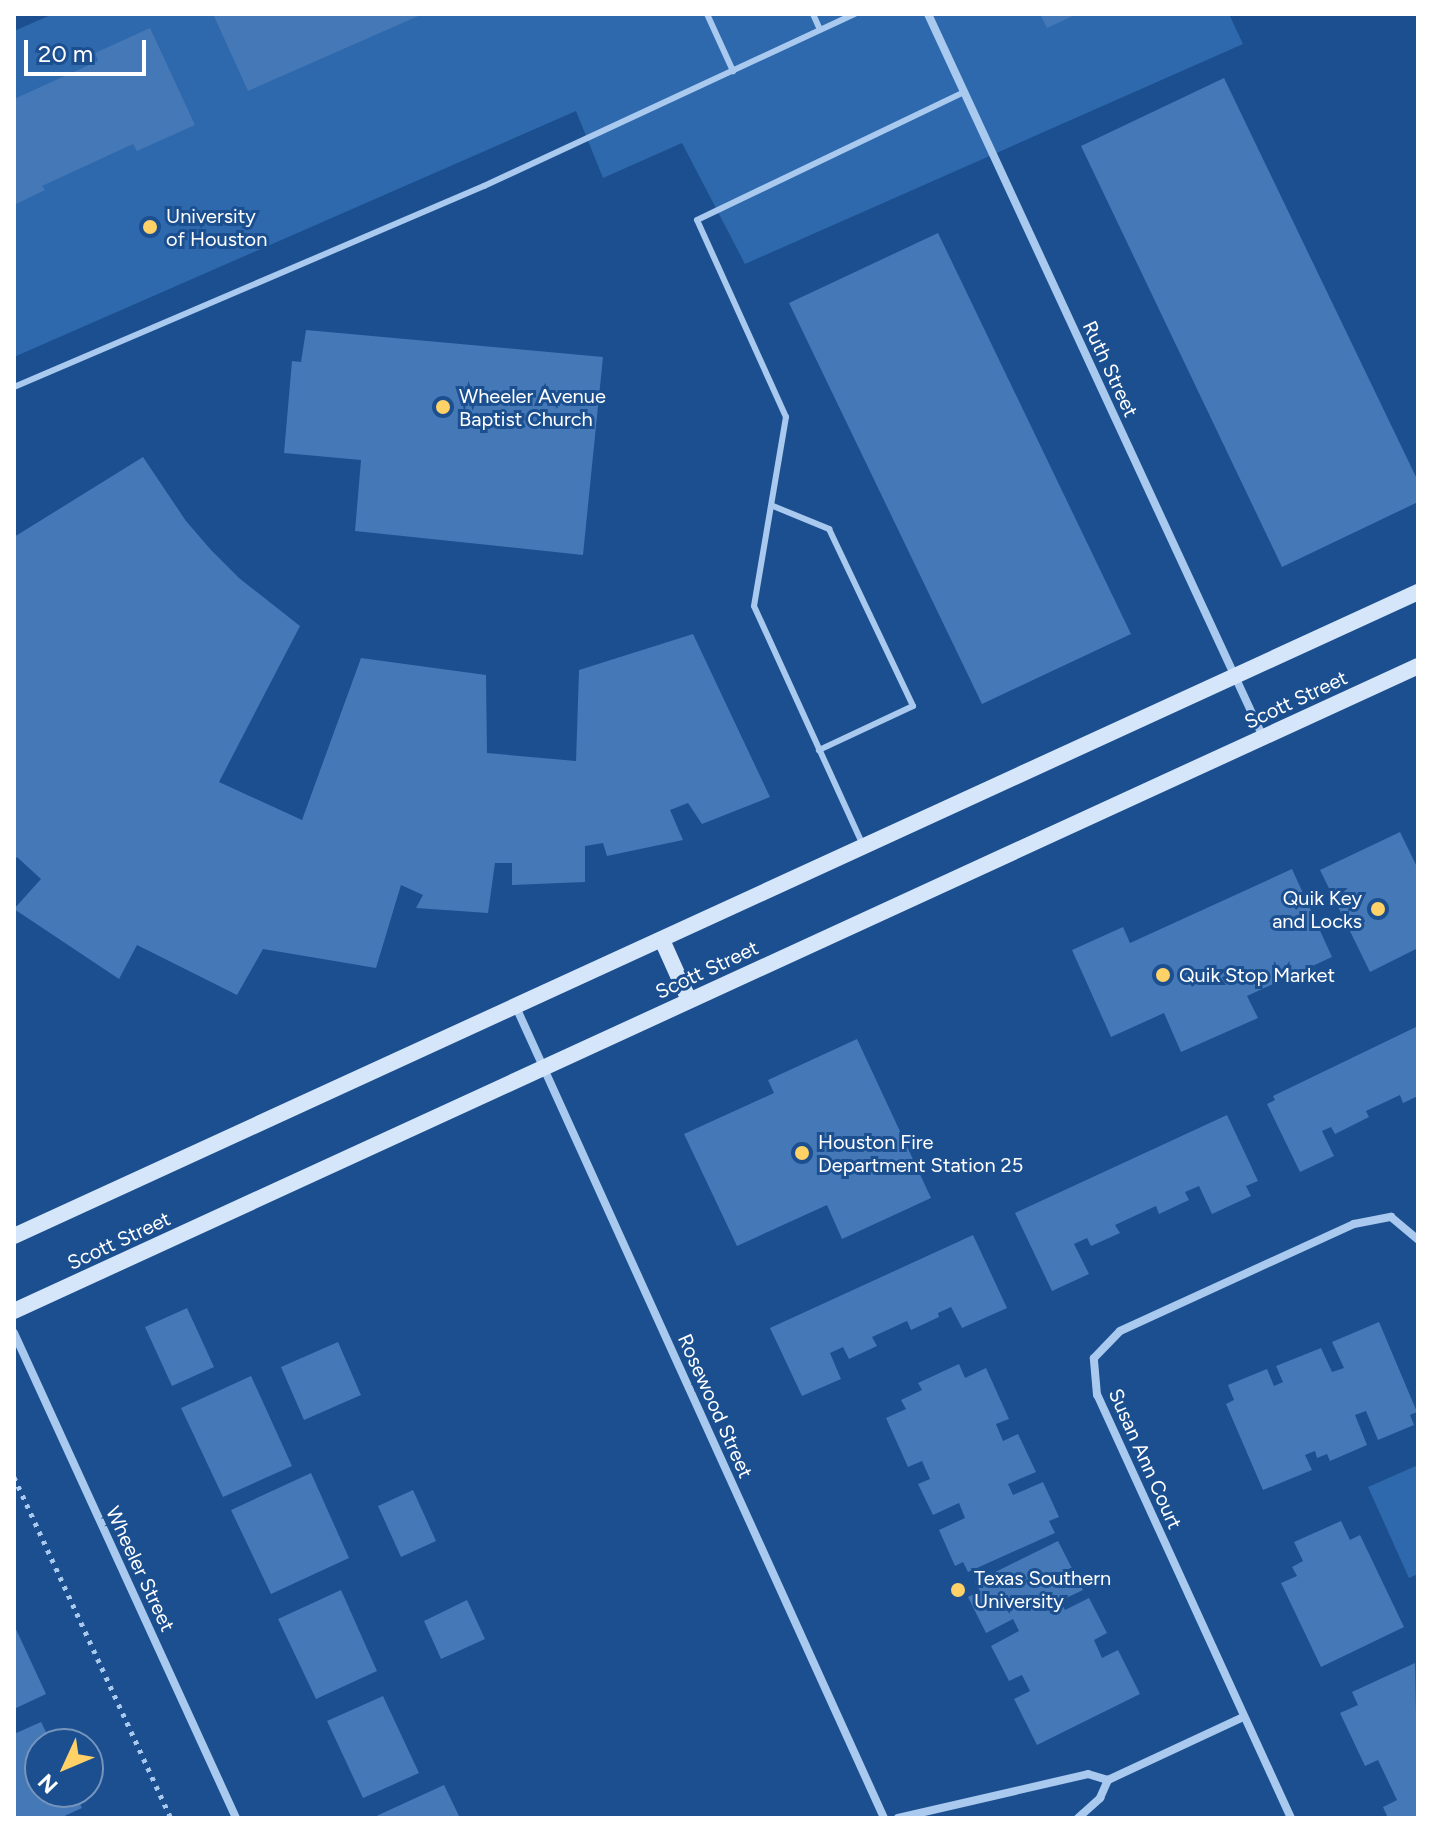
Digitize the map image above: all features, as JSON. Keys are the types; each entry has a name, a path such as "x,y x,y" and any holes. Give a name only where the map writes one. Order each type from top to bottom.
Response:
{"main road":[{"path":"14,1236 1418,592"},
{"name":"Scott Street","path":"14,1311 1418,666"},
{"path":"662,940 689,1000"}],"street":[{"name":"Ruth Street","path":"928,14 1263,737"},
{"name":"Rosewood Street","path":"516,1007 884,1818"},
{"name":"Susan Ann Court","path":"1291,1818 1097,1395 1094,1358 1120,1331 1354,1224 1391,1217 1418,1240"},
{"name":"Wheeler Street","path":"14,1333 236,1818"},
{"path":"1078,1818 1100,1798 1108,1780 1243,1717"},
{"path":"898,1818 1088,1774 1108,1780"}],"lane":[{"path":"707,14 733,71"},
{"path":"813,14 820,30"},
{"path":"14,387 484,186 855,14"},
{"path":"864,846 754,606 786,417 697,220 964,92"},
{"path":"773,506 829,529 913,706 819,750"}],"path":[{"path":"14,1477 171,1818"}],"shaded area":[{"path":"53,14 1229,14 1243,44 745,264 682,143 603,178 576,111 14,357 14,31"},
{"path":"1418,1465 1418,1574 1409,1578 1368,1487"}],"building":[{"path":"213,14 423,14 248,91"},
{"path":"1040,14 1077,14 1047,28"},
{"path":"150,28 195,125 137,151 133,144 42,186 45,190 14,205 14,99 98,61 95,53"},
{"path":"1224,78 1418,481 1418,502 1282,567 1081,146"},
{"path":"938,233 1131,634 982,704 789,303"},
{"name":"Wheeler Avenue Baptist Church","path":"306,330 603,357 583,555 355,531 361,460 284,453 292,361 301,362"},
{"path":"143,457 186,521 211,550 239,578 300,626 219,782 302,820 361,658 486,675 487,753 576,761 579,670 693,634 770,797 702,824 688,803 670,810 683,840 607,856 603,843 585,846 585,882 512,885 512,863 495,863 488,913 416,908 423,895 401,885 376,968 263,949 237,995 137,945 119,979 14,909 41,879 17,857 14,861 14,537"},
{"name":"Quik Key and Locks","path":"1400,832 1418,869 1418,948 1370,972 1320,870"},
{"path":"1292,869 1332,957 1247,996 1258,1018 1181,1052 1164,1013 1111,1037 1072,950 1123,927 1130,943"},
{"path":"1418,1026 1418,1096 1403,1103 1400,1095 1366,1111 1369,1117 1335,1134 1331,1127 1322,1131 1334,1156 1300,1172 1267,1104 1275,1100 1273,1096"},
{"path":"857,1039 931,1198 842,1239 827,1205 737,1246 684,1134 774,1093 768,1080"},
{"path":"1227,1115 1258,1181 1246,1186 1251,1196 1212,1214 1199,1186 1185,1192 1189,1200 1159,1214 1156,1206 1115,1225 1120,1233 1091,1246 1087,1238 1074,1244 1089,1274 1052,1291 1015,1213"},
{"path":"973,1235 1007,1308 962,1328 951,1307 938,1313 939,1317 911,1330 907,1321 872,1337 877,1346 849,1359 843,1347 830,1353 841,1379 802,1396 770,1328"},
{"path":"187,1308 214,1367 172,1386 145,1327"},
{"path":"1379,1322 1417,1412 1410,1415 1414,1425 1378,1440 1366,1411 1355,1415 1367,1445 1330,1461 1327,1454 1317,1458 1315,1451 1305,1455 1312,1470 1263,1490 1226,1404 1234,1400 1228,1385 1267,1369 1274,1386 1283,1382 1276,1366 1321,1348 1332,1372 1344,1368 1332,1342"},
{"path":"338,1342 361,1395 304,1420 281,1367"},
{"path":"959,1364 965,1378 986,1368 1009,1419 996,1424 1003,1441 1018,1434 1036,1472 1008,1484 1013,1495 1043,1482 1059,1517 1049,1521 1055,1533 968,1572 963,1562 955,1566 939,1530 965,1518 959,1503 933,1515 918,1484 930,1479 922,1461 908,1467 886,1418 906,1409 901,1400 922,1390 918,1383"},
{"path":"251,1376 292,1466 223,1497 181,1408"},
{"path":"311,1473 349,1558 271,1594 231,1510"},
{"path":"413,1490 436,1541 401,1557 378,1506"},
{"path":"1341,1521 1350,1540 1360,1535 1404,1627 1321,1667 1281,1583 1297,1576 1292,1567 1303,1561 1294,1542"},
{"path":"1058,1541 1083,1590 1060,1601 1065,1610 1089,1598 1107,1633 1094,1640 1102,1658 1118,1650 1140,1694 1037,1745 1014,1699 1030,1691 1022,1675 1009,1681 991,1646 1019,1631 1013,1619 986,1633 968,1597 980,1591 975,1582"},
{"path":"341,1590 377,1671 316,1699 278,1619"},
{"path":"467,1600 485,1639 441,1659 424,1621"},
{"path":"14,1625 46,1694 14,1709"},
{"path":"1415,1663 1418,1818 1388,1818 1383,1807 1397,1800 1378,1760 1365,1766 1340,1713 1358,1705 1352,1692"},
{"path":"383,1696 419,1773 363,1798 327,1721"},
{"path":"41,1722 44,1728 28,1728"},
{"path":"24,1730 24,1808 82,1808 60,1818 14,1818 14,1734"},
{"path":"444,1785 460,1818 372,1818"}],"place":[{"name":"University of Houston","path":"150,227"},
{"name":"Wheeler Avenue Baptist Church","path":"443,407"},
{"name":"Quik Key and Locks","path":"1378,909"},
{"name":"Quik Stop Market","path":"1163,975"},
{"name":"Houston Fire Department Station 25","path":"802,1153"},
{"name":"Texas Southern University","path":"958,1590"}]}
